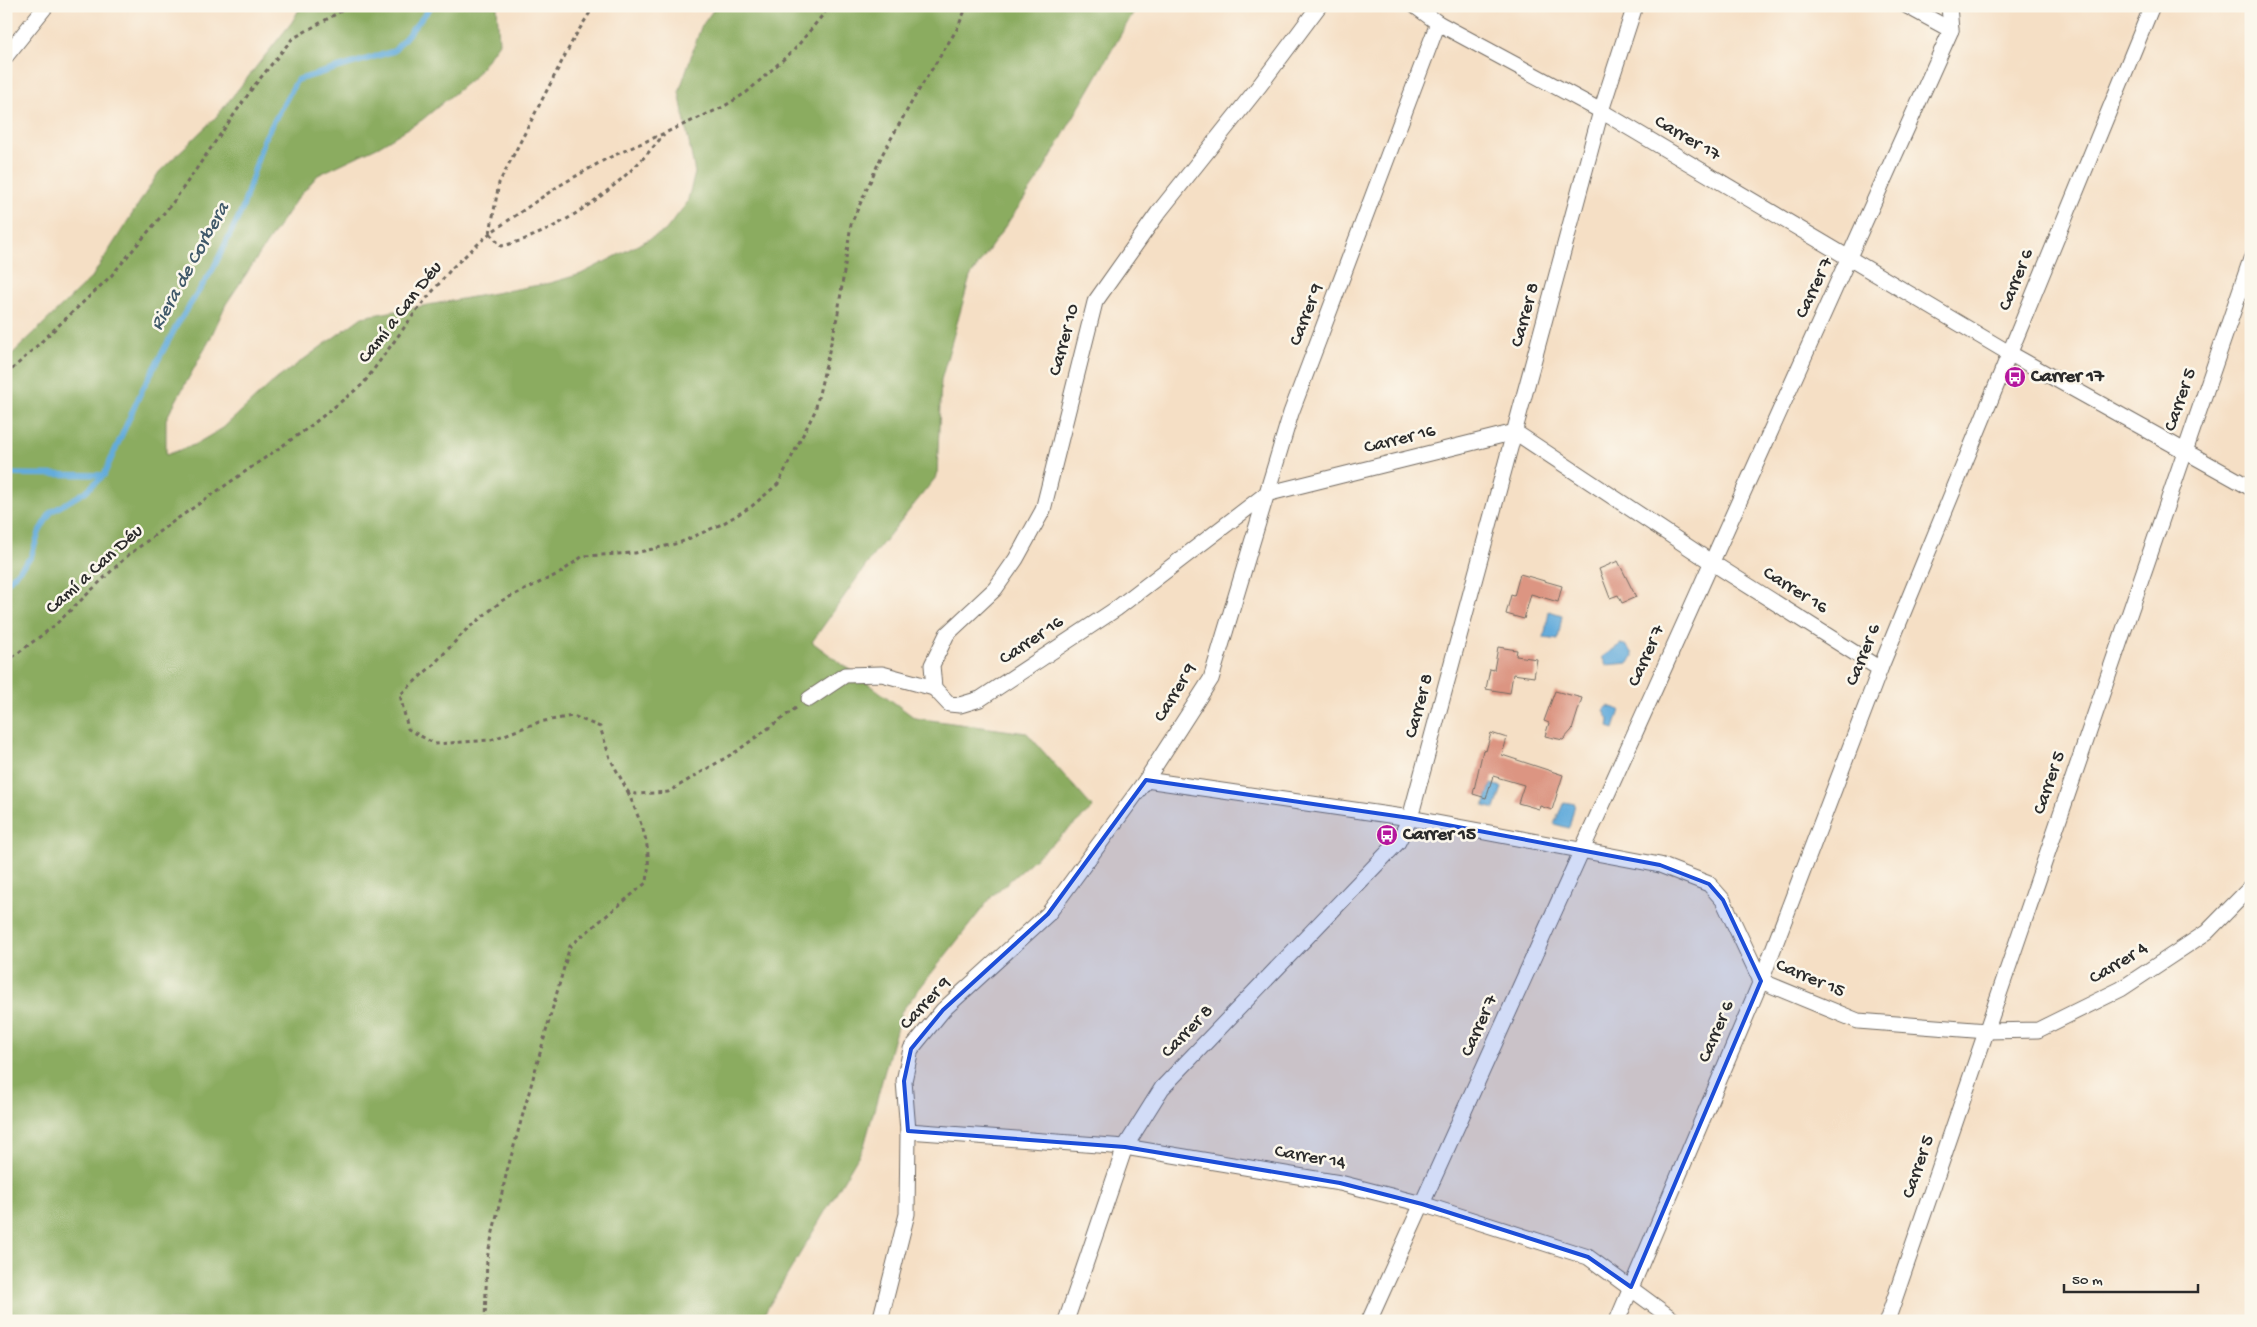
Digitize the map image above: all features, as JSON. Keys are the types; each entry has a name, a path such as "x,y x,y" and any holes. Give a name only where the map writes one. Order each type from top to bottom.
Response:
{"street":[{"path":"6,56 46,6"},
{"name":"Carrer 10","path":"934,688 932,665 947,634 996,589 1016,559 1043,510 1095,302 1158,213 1260,85 1319,6"},
{"name":"Carrer 17","path":"1415,6 1438,23 1601,112 1851,257 2009,353 2186,450 2251,488"},
{"name":"Carrer 8","path":"1066,1321 1125,1147 1162,1088 1398,842 1410,818 1601,112 1635,6"},
{"path":"1908,6 1951,30"},
{"name":"Carrer 7","path":"1370,1321 1711,562 1851,257 1951,30 1949,6"},
{"name":"Carrer 6","path":"1617,1321 1761,981 1880,669 2152,6"},
{"name":"Carrer 9","path":"880,1321 908,1214 908,1131 904,1081 912,1049 944,1010 1048,914 1146,780 1211,679 1291,413 1438,23"},
{"name":"Carrer 5","path":"1887,1321 2251,259"},
{"name":"Carrer 16","path":"934,688 949,704 960,705 980,699 1116,609 1266,494 1515,432 1711,562 1880,669"},
{"path":"809,698 845,675 882,674 934,688"},
{"name":"Carrer 15","path":"1146,780 1410,818 1660,865 1709,884 1723,900 1761,981 1858,1021 1987,1031"},
{"name":"Carrer 4","path":"1987,1031 2038,1030 2120,989 2207,932 2251,887"},
{"name":"Carrer 14","path":"908,1131 1125,1147 1340,1183 1422,1204 1588,1257 1675,1321"}],"path":[{"path":"6,375 111,276 174,201 254,86 292,39 350,6"},
{"path":"594,6 574,38 500,183 490,233 501,246 514,243 547,229 620,181 645,159 664,134"},
{"name":"Camí a Can Déu","path":"6,662 54,626 126,557 164,528 308,428 363,384 417,310 453,267 490,233 557,186 606,158 664,134 722,107 748,92 795,49 830,6"},
{"path":"485,1321 487,1258 508,1171 570,946 647,882 650,858 645,834 628,792 610,758 600,727 573,716 539,722 491,740 435,744 408,729 400,695 434,664 466,630 503,600 560,573 583,556 635,553 679,543 737,515 752,506 778,484 815,411 838,313 851,224 883,153 956,29 967,6"},
{"path":"628,792 636,794 668,792 738,752 809,698"}],"highlighted area":[{"path":"1146,780 1410,818 1660,865 1709,884 1723,900 1761,981 1631,1287 1588,1257 1422,1204 1340,1183 1125,1147 908,1131 904,1081 911,1049 943,1010 1048,914"}],"green space":[{"path":"301,6 497,6 499,43 475,76 422,120 379,146 318,175 296,200 226,304 209,341 166,419 166,455 194,445 223,428 274,381 362,317 550,283 581,274 665,231 687,203 695,173 679,92 701,27 716,6 1137,6 1038,179 970,277 941,380 937,476 874,554 812,642 915,718 1027,733 1093,808 993,895 901,1012 864,1146 760,1321 6,1321 6,360 92,277 159,172 216,117 292,22"}],"water":[{"path":"1549,611 1562,615 1558,640 1544,638"},
{"path":"1621,644 1625,645 1632,652 1633,656 1629,663 1606,665 1602,657"},
{"path":"1608,706 1620,710 1614,729 1608,727 1609,720 1604,710"},
{"path":"1491,784 1502,787 1495,809 1484,806"},
{"path":"1564,802 1575,804 1569,828 1554,824"}],"building":[{"path":"1618,561 1636,597 1622,603 1618,595 1610,598 1599,569"},
{"path":"1520,574 1562,586 1558,602 1531,594 1524,619 1506,614 1511,595 1514,596"},
{"path":"1498,647 1517,650 1516,656 1537,659 1534,677 1513,674 1510,693 1486,689 1490,669 1494,670"},
{"path":"1555,691 1582,698 1572,730 1563,740 1545,736 1549,723 1544,721"},
{"path":"1491,733 1507,738 1502,755 1563,775 1552,810 1540,806 1539,809 1518,803 1524,785 1493,776 1486,798 1473,794 1483,750 1486,751"}],"waterway":[{"name":"Riera de Corbera","path":"6,584 31,557 40,530 51,512 85,492 104,475 141,392 177,325 213,269 242,210 264,139 297,80 394,51 432,6"},
{"path":"6,474 104,475"}],"place":[{"name":"Carrer 17","path":"2015,377"},
{"name":"Carrer 15","path":"1387,835"}]}
